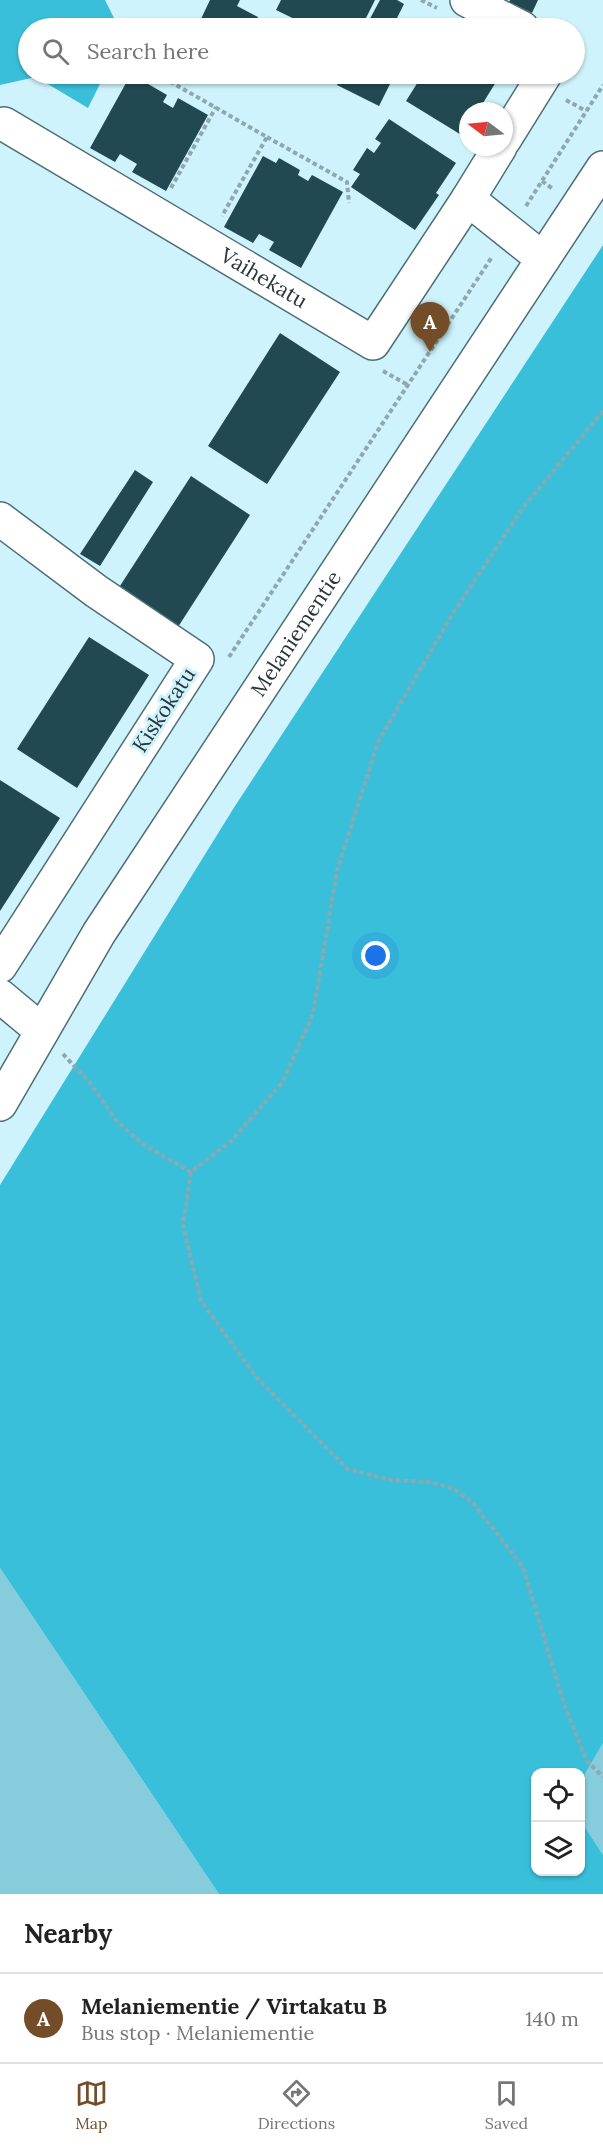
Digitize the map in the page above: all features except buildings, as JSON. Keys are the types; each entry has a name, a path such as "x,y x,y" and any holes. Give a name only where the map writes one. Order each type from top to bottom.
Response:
{"street":[{"path":"467,0 502,18"},
{"path":"513,126 539,84"},
{"name":"Vaihekatu","path":"4,124 373,344 468,199"},
{"path":"494,156 468,199 543,259"},
{"name":"Melaniementie","path":"0,1104 99,933 603,168"},
{"name":"Kiskokatu","path":"0,519 96,591 197,659 0,966"},
{"path":"0,996 42,1031"}],"path":[{"path":"174,84 347,182 348,203"},
{"path":"226,661 509,232 603,85"},
{"path":"156,215 216,108"},
{"path":"205,245 267,137"},
{"path":"603,411 522,509 450,618 378,742 337,871 313,1014 282,1083 231,1141 191,1172 183,1225 201,1301 257,1378 348,1469 389,1480 430,1482 454,1490 473,1503 523,1567 564,1704 587,1761 603,1776"},
{"path":"42,1031 90,1083 116,1120 141,1143 191,1172"}],"shaded area":[{"path":"0,0 105,0 114,18 18,18 18,81 0,85"},
{"path":"48,84 100,84 88,108"},
{"path":"603,245 603,1743 585,1774 585,1768 531,1768 531,1876 585,1876 585,1827 603,1855 603,1894 219,1894 0,1568 0,1185 235,806"},
{"path":"0,1568 219,1894 0,1894"},
{"path":"603,1743 603,1855 585,1827 585,1774"}],"place":[{"name":"Melaniementie / Virtakatu B","path":"430,352"}]}
